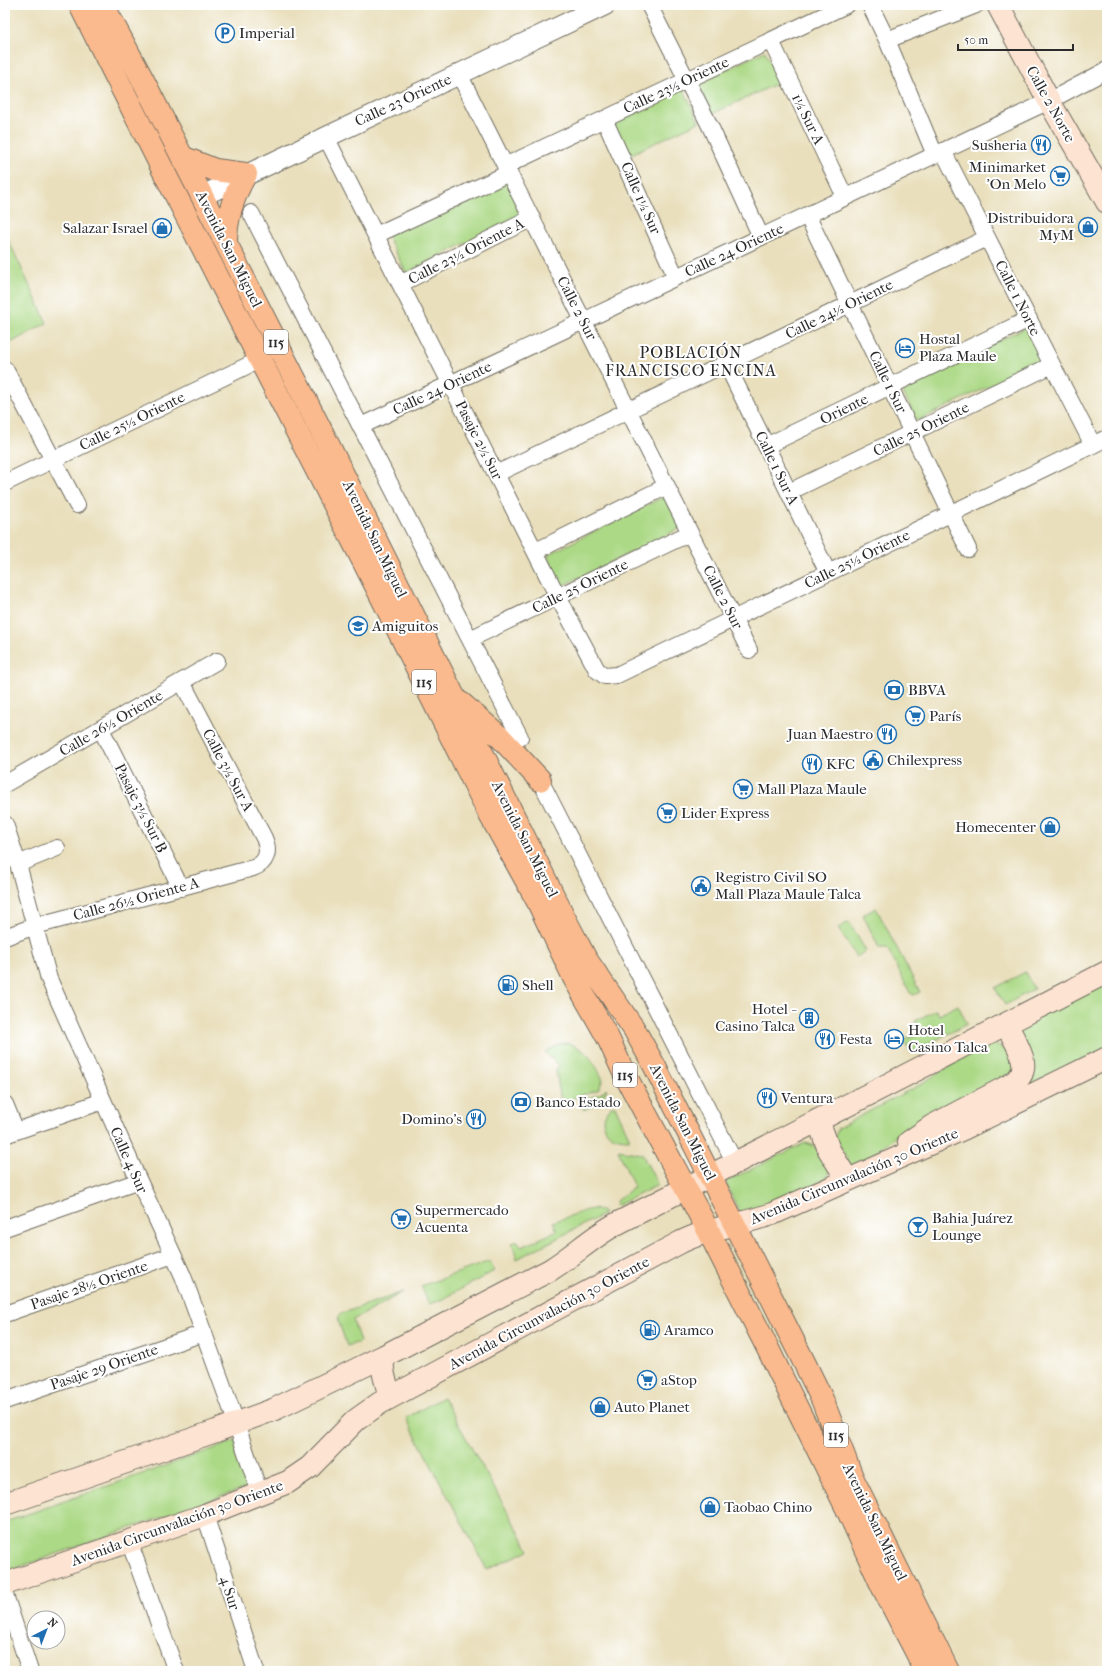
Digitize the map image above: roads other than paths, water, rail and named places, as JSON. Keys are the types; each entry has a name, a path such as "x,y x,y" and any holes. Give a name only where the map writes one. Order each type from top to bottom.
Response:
{"highway":[{"name":"Avenida San Miguel","path":"80,5 259,360 380,594 490,814 538,902 574,978 608,1038 624,1073 709,1232 768,1349 882,1586 926,1671"},
{"name":"Avenida San Miguel","path":"103,5 226,243 576,940 598,978 644,1047 736,1225 822,1399 849,1471 863,1502 948,1671"},
{"path":"182,157 214,170 246,174 230,207 227,221 226,243"},
{"path":"167,178 202,196 198,210 198,239"},
{"path":"453,696 500,737 540,780"}],"main road":[{"name":"Calle 2 Norte","path":"998,5 1049,101 1107,202"},
{"path":"5,1504 236,1424 296,1400 550,1270 605,1230 1107,972"},
{"path":"892,1160 907,1143 919,1134 1010,1085 1019,1078 1024,1068 1024,1062 1006,1024"},
{"name":"Avenida Circunvalación 30 Oriente","path":"5,1584 204,1515 260,1494 299,1476 310,1467 356,1420 390,1397 681,1242 697,1234 736,1225 772,1214 998,1113 1107,1058"},
{"path":"818,1120 829,1150 847,1180"},
{"path":"384,1356 383,1371 390,1397"}],"street":[{"name":"Calle 23 Oriente","path":"202,196 459,74 582,10 605,5"},
{"path":"649,5 687,80 761,237"},
{"name":"Calle 23½ Oriente","path":"507,169 604,119 846,5"},
{"name":"Calle 1 Norte","path":"870,5 939,153 987,238 1052,365 1100,441"},
{"path":"887,40 976,5"},
{"name":"1½ Sur A","path":"771,41 845,197"},
{"name":"Calle 24 Oriente","path":"360,426 1049,101 1107,70"},
{"name":"Calle 2 Sur","path":"459,74 749,650"},
{"name":"Calle 1½ Sur","path":"604,119 676,277"},
{"name":"Pasaje 2½ Sur","path":"326,136 450,384 536,551 558,598 597,670 605,676"},
{"path":"376,235 507,169"},
{"path":"251,213 520,737"},
{"name":"Calle 1 Sur","path":"807,215 968,549"},
{"name":"Calle 23½ Oriente A","path":"400,284 532,218"},
{"name":"Calle 24½ Oriente","path":"496,474 987,238"},
{"name":"Oriente","path":"766,446 1029,319"},
{"name":"Calle 25½ Oriente","path":"5,483 259,360"},
{"name":"Calle 1 Sur A","path":"726,363 828,573"},
{"name":"Calle 25 Oriente","path":"789,492 1052,365"},
{"path":"5,369 77,505"},
{"name":"Calle 25½ Oriente","path":"605,676 618,675 1100,441"},
{"path":"536,551 667,486"},
{"name":"Calle 25 Oriente","path":"470,639 558,598 690,533"},
{"name":"Calle 26½ Oriente","path":"5,784 217,661"},
{"name":"Calle 3½ Sur A","path":"182,682 264,838 268,849 265,860"},
{"name":"Pasaje 3½ Sur B","path":"100,729 181,888"},
{"name":"Avenida San Miguel","path":"540,780 735,1163"},
{"name":"Calle 4 Sur","path":"5,824 18,864 49,979 139,1182 174,1255 191,1296 260,1494"},
{"path":"18,864 57,848"},
{"name":"Calle 26½ Oriente A","path":"5,937 35,926 253,868 265,860"},
{"path":"5,1104 10,1133 103,1101"},
{"path":"5,1228 139,1182"},
{"name":"Pasaje 28½ Oriente","path":"5,1314 174,1255"},
{"name":"Pasaje 29 Oriente","path":"5,1401 204,1332"},
{"name":"4 Sur","path":"204,1515 256,1671"},
{"path":"129,1542 176,1671"},
{"path":"5,1595 30,1671"}],"place":[{"name":"Imperial","path":"225,33"},
{"name":"Susheria","path":"1041,145"},
{"name":"Minimarket 'On Melo","path":"1060,176"},
{"name":"Distribuidora MyM","path":"1088,227"},
{"name":"Salazar Israel","path":"162,228"},
{"name":"Hostal Plaza Maule","path":"905,348"},
{"name":"Amiguitos","path":"358,626"},
{"name":"BBVA","path":"894,690"},
{"name":"París","path":"915,716"},
{"name":"Juan Maestro","path":"887,734"},
{"name":"Chilexpress","path":"873,760"},
{"name":"KFC","path":"812,764"},
{"name":"Mall Plaza Maule","path":"743,789"},
{"name":"Lider Express","path":"667,813"},
{"name":"Homecenter","path":"1050,827"},
{"name":"Registro Civil SO Mall Plaza Maule Talca","path":"701,886"},
{"name":"Shell","path":"508,985"},
{"name":"Hotel - Casino Talca","path":"809,1018"},
{"name":"Festa","path":"825,1039"},
{"name":"Hotel Casino Talca","path":"894,1039"},
{"name":"Ventura","path":"767,1098"},
{"name":"Banco Estado","path":"521,1102"},
{"name":"Domino's","path":"476,1119"},
{"name":"Supermercado Acuenta","path":"401,1219"},
{"name":"Bahia Juárez Lounge","path":"918,1227"},
{"name":"Aramco","path":"650,1330"},
{"name":"aStop","path":"647,1380"},
{"name":"Auto Planet","path":"600,1407"},
{"name":"Taobao Chino","path":"710,1507"}],"district":[{"name":"POBLACIÓN FRANCISCO ENCINA","path":"691,361"}]}
